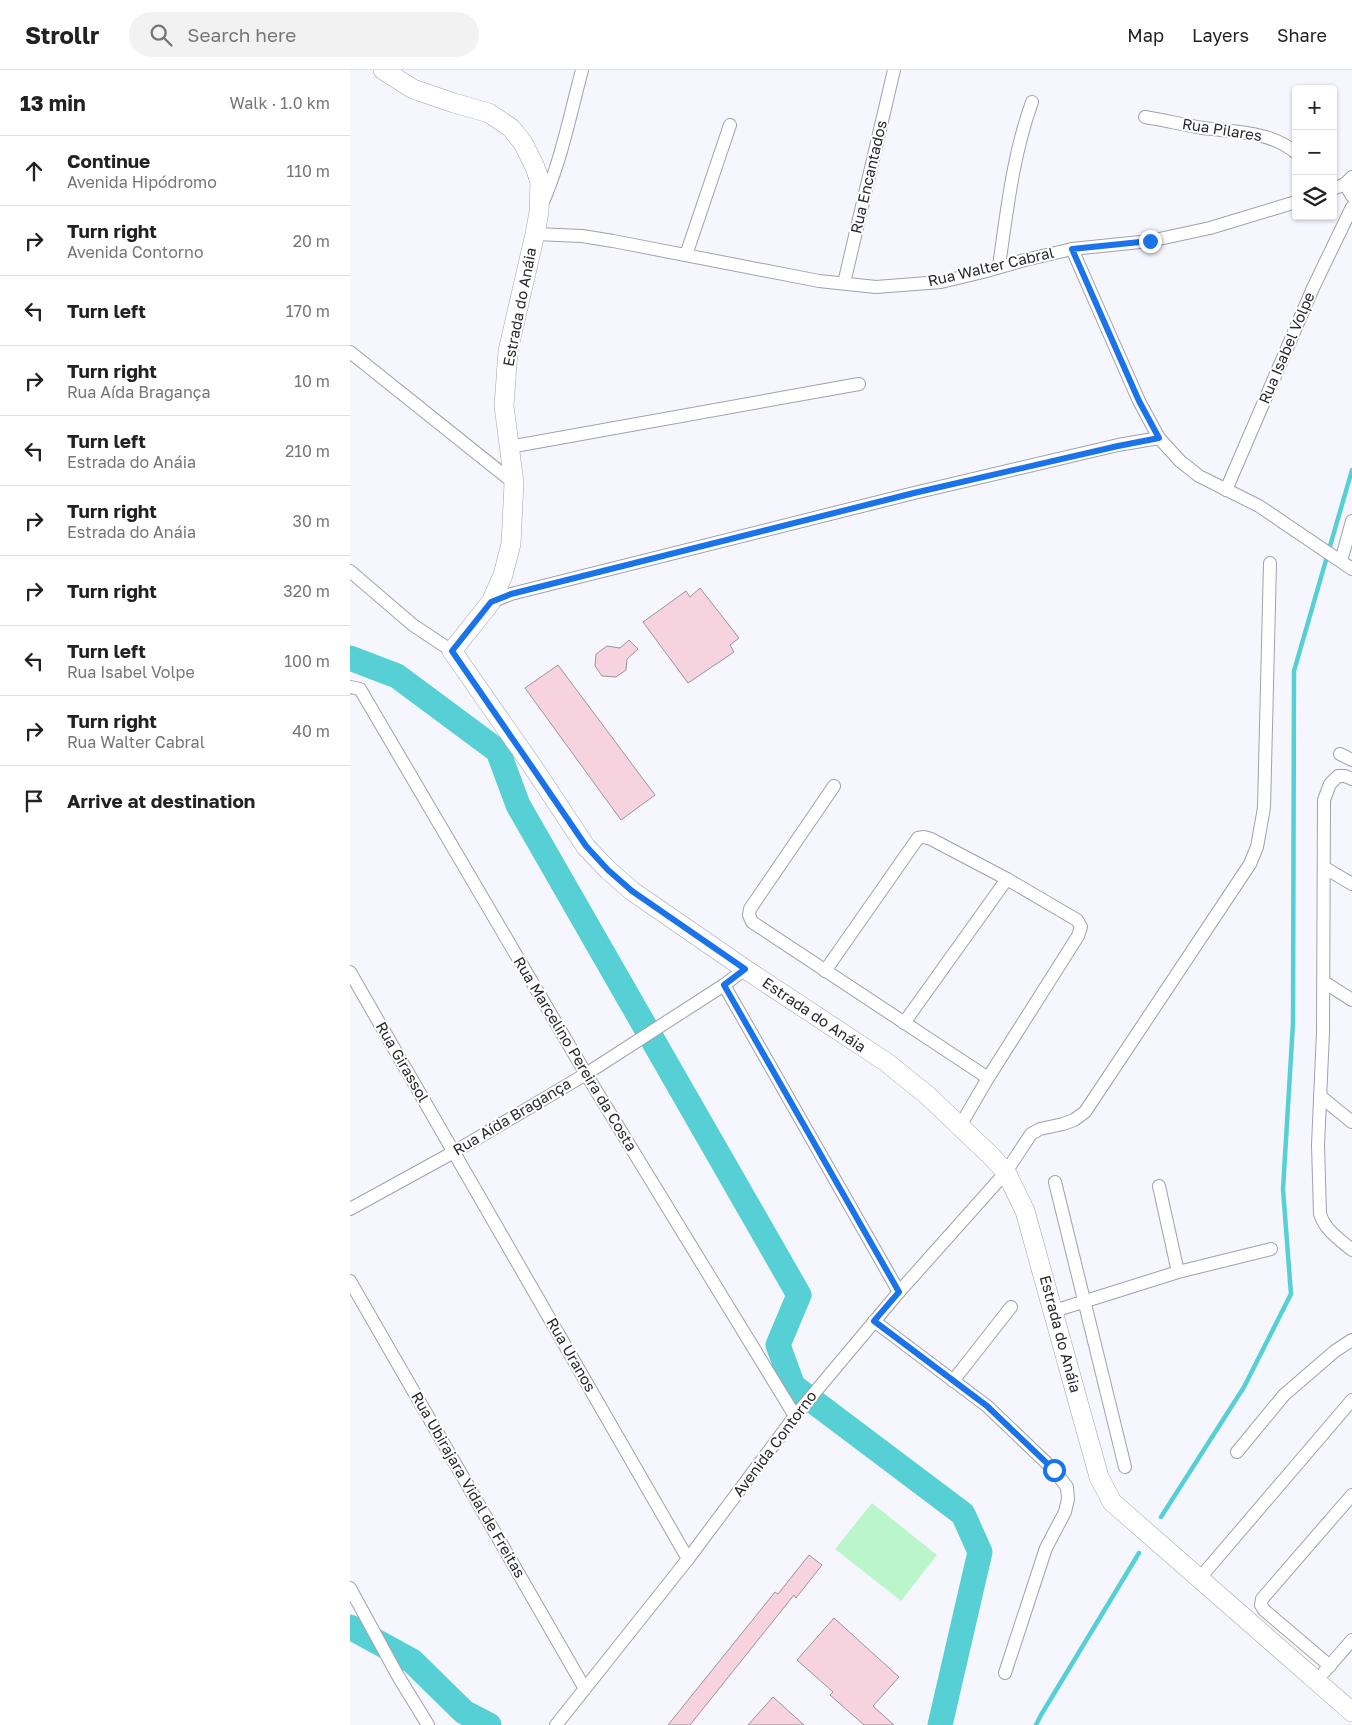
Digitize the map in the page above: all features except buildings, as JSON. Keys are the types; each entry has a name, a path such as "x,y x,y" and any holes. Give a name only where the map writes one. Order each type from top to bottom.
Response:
{"street":[{"name":"Estrada do Anáia","path":"383,70 413,89 454,103 489,112 511,128 523,143 540,182 539,212 535,234 508,351 504,406 514,482 511,544 503,575 491,602 452,651 586,846 608,870 632,891 745,969 886,1062 927,1094 1006,1172 1026,1211 1099,1477 1112,1502 1352,1712"},
{"path":"539,212 555,170 582,70"},
{"name":"Rua Encantados","path":"844,283 894,70"},
{"path":"999,266 1012,174 1032,102"},
{"name":"Rua Pilares","path":"1145,117 1268,138 1292,150"},
{"path":"686,255 730,125"},
{"path":"1343,183 1352,196"},
{"name":"Rua Walter Cabral","path":"535,234 582,236 819,281 876,287 941,282 1072,249 1150,241 1210,228 1292,203"},
{"name":"Rua Isabel Volpe","path":"1226,490 1313,288 1352,207"},
{"path":"1072,249 1139,401 1159,438 1180,461 1200,476 1259,506 1352,568"},
{"path":"350,352 514,482"},
{"path":"509,447 859,384"},
{"path":"491,602 511,594 914,493 1159,438"},
{"path":"1341,562 1352,521"},
{"name":"Avenida Contorno","path":"556,1725 688,1559 796,1414 899,1292 1006,1172 1031,1134 1040,1129 1074,1120 1085,1112 1250,864 1257,847 1264,808 1270,563"},
{"path":"350,571 413,625 452,651"},
{"name":"Rua Marcelino Pereira da Costa","path":"355,688 586,1074 796,1414"},
{"path":"1340,754 1352,760"},
{"path":"1352,778 1338,776 1330,784 1324,800 1324,1032 1318,1145 1320,1214 1322,1221 1329,1231 1352,1250"},
{"path":"834,786 750,909 749,915 752,922 988,1078"},
{"path":"825,971 918,838 931,839 1008,879 1077,920 1080,927 1078,936 988,1078 960,1126"},
{"path":"1325,868 1352,884"},
{"path":"904,1023 1008,879"},
{"name":"Rua Aída Bragança","path":"350,1209 454,1152 586,1074 724,985 745,969"},
{"name":"Rua Girassol","path":"350,972 454,1152"},
{"path":"1324,982 1352,1000"},
{"path":"724,985 899,1292"},
{"path":"1320,1096 1352,1122"},
{"name":"Rua Uranos","path":"454,1152 688,1559"},
{"path":"1055,1182 1125,1467"},
{"path":"1159,1186 1178,1272"},
{"path":"1054,1311 1178,1272 1271,1249"},
{"name":"Rua Ubirajara Vidal de Freitas","path":"350,1281 585,1689"},
{"path":"953,1381 1011,1307"},
{"path":"874,1321 987,1406 1054,1470 1067,1487 1068,1499 1065,1512 1046,1548 1005,1673"},
{"path":"1237,1452 1284,1395 1335,1351 1352,1340"},
{"path":"1199,1579 1352,1400"},
{"path":"1330,1666 1264,1610 1261,1605 1262,1599 1352,1495"},
{"path":"350,1588 398,1676 428,1725"},
{"path":"1316,1681 1352,1640"}],"green space":[{"path":"872,1503 937,1555 901,1601 835,1549"}],"waterway":[{"path":"1161,1517 1244,1387 1291,1294 1283,1189 1293,1023 1294,671 1352,470"},
{"path":"350,658 397,676 498,751 518,805 799,1295 778,1345 793,1386 963,1514 980,1552 940,1725"},
{"path":"1036,1725 1139,1553"},
{"path":"350,1627 412,1661 464,1712 489,1725"}],"route":[{"path":"1054,1470 987,1406 874,1321 899,1292 724,985 745,969 632,891 608,870 586,846 452,651 491,602 511,594 914,493 1159,438 1139,401 1072,249 1150,241"}]}
